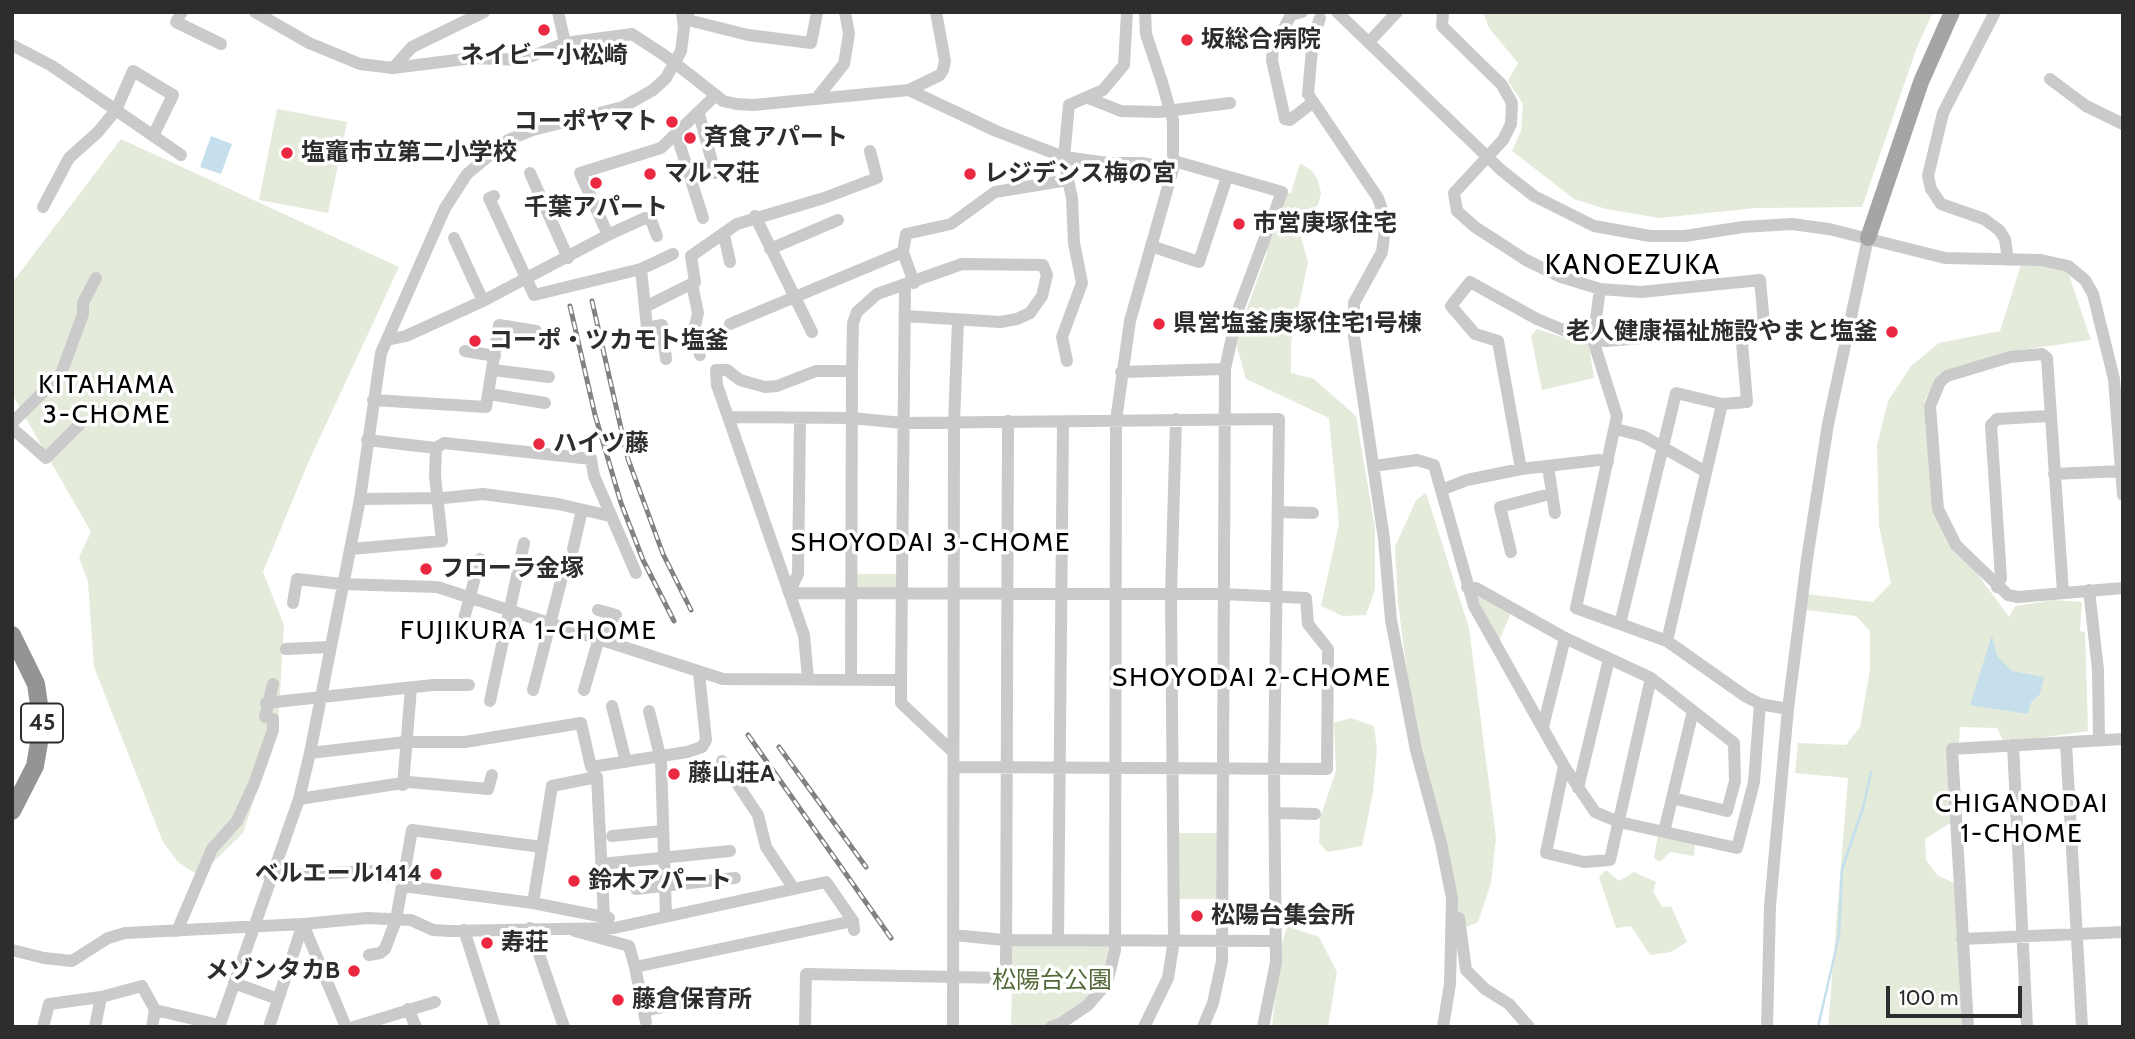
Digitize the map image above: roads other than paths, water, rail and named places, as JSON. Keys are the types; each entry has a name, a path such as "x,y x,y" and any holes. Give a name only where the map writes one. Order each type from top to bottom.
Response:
{"highway":[{"name":"45","path":"12,635 36,684 42,725 35,766 12,811"}],"main road":[{"path":"1868,239 1921,82 1952,12"}],"street":[{"path":"182,12 176,22 221,44"},
{"path":"255,12 309,43 360,64 393,68 473,58 522,60 565,43 632,34 723,101 753,105 909,90 940,75 945,61 936,12"},
{"path":"393,68 412,47 484,12"},
{"path":"558,12 565,43"},
{"path":"816,99 845,64 849,34 845,12"},
{"path":"1067,361 1062,337 1082,284 1074,243 1072,198 1064,157 1069,105 1103,90 1124,65 1127,12"},
{"path":"1058,1026 1088,1004 1107,983 1115,940 1116,420 1130,321 1173,165 1173,121 1146,34 1145,12"},
{"path":"1302,12 1291,15 1273,48 1272,60 1286,119 1290,120 1312,103"},
{"path":"1337,12 1487,157 1534,196 1555,209 1594,226 1617,232 1685,236 1743,227 1793,224 1945,258 2055,262 2068,266 2085,280 2093,294 2119,378 2123,495"},
{"path":"1369,42 1397,12"},
{"path":"1443,12 1442,26 1502,85 1513,114 1508,131 1454,193 1453,200 1457,211 1494,242 1526,260 1561,277 1600,289 1642,292 1760,280 1764,324 1741,330 1634,340 1593,340 1536,319 1470,282 1451,306 1475,334 1499,341 1521,469"},
{"path":"1995,12 1943,113 1928,176 1931,189 1941,204 1984,219 1999,230 2005,239 2008,260"},
{"path":"155,1010 219,1026 255,925 269,876 299,799 341,584 351,549 381,353 445,208 467,174 487,155 521,135 623,107 653,90 666,78 681,51 685,15 748,36 811,43 817,13"},
{"path":"1315,18 1308,72 1312,103 1367,181 1384,209 1386,221 1382,252 1356,296 1353,311 1354,337 1374,466 1391,620 1416,750 1441,843 1451,898 1450,985 1443,1027"},
{"path":"12,45 52,66 181,155"},
{"path":"43,207 69,158 98,132 116,110 133,71 173,95 153,136"},
{"path":"2050,79 2086,106 2123,124"},
{"path":"909,90 996,131 1064,157 1108,163 1173,165 1282,192 1238,310 1225,369 1227,419 1223,594 1223,941 1219,982 1203,1027"},
{"path":"608,235 580,173 661,148 677,136 716,95"},
{"path":"1088,98 1121,111 1159,112 1230,103"},
{"path":"699,114 715,173"},
{"path":"677,136 703,218"},
{"path":"645,307 695,282 691,256 737,224 755,216 824,198 877,178 870,152"},
{"path":"530,173 568,258"},
{"path":"1151,246 1199,262 1227,177"},
{"path":"953,752 901,703 902,423 909,285 903,252 906,234 951,224 995,192 1068,180"},
{"path":"494,196 489,198 534,295 540,296 587,280 641,269 673,254"},
{"path":"755,216 812,332"},
{"path":"387,340 406,336 483,301 645,218 651,220 657,236"},
{"path":"770,249 838,220"},
{"path":"723,235 730,262"},
{"path":"454,238 483,301"},
{"path":"1768,1027 1770,906 1788,709 1828,424 1868,239"},
{"path":"730,324 903,252"},
{"path":"851,679 852,371 853,323 857,312 877,294 909,285 962,264 1043,265 1047,275 1042,296 1030,313 1000,322 906,316"},
{"path":"641,269 647,328 662,325 666,359"},
{"path":"12,422 61,374 83,314 83,303 96,278"},
{"path":"692,284 698,313 695,326 701,355"},
{"path":"1600,289 1593,340 1617,416 1576,608 1667,641 1745,696 1760,704 1788,709"},
{"path":"953,1027 954,422 958,321"},
{"path":"373,400 486,407 499,325 536,331"},
{"path":"1620,624 1676,393 1722,404 1747,402 1741,330"},
{"path":"464,351 495,356"},
{"path":"2063,592 2047,358 2042,354 2010,356 1947,376 1932,397 1930,405 1938,509 1956,545 2008,595 2018,597 2123,588"},
{"path":"1121,372 1225,369"},
{"path":"493,370 549,377"},
{"path":"808,678 804,635 717,385 716,370 727,370 740,380 765,387 777,386 816,371 852,371"},
{"path":"489,394 545,402"},
{"path":"1667,641 1722,404"},
{"path":"730,416 852,418 902,423 1279,419 1274,769 1275,941 1273,986 1263,1027"},
{"path":"1997,587 2001,578 1991,425 1997,419 2049,416"},
{"path":"789,593 798,574 800,418"},
{"path":"1144,1027 1168,978 1174,940 1171,594 1176,419"},
{"path":"804,1027 806,974 1006,978 1008,421"},
{"path":"1058,940 1063,422"},
{"path":"12,428 46,458 79,425"},
{"path":"1616,429 1662,446 1706,472"},
{"path":"366,440 436,448 444,443 591,459 594,476 636,573"},
{"path":"351,549 442,541 436,448"},
{"path":"1374,466 1417,460 1432,462 1467,587 1489,637 1564,766 1595,811 1619,822 1737,848 1754,782 1760,704"},
{"path":"1441,490 1466,480 1521,469 1599,460 1608,462"},
{"path":"1548,466 1550,494 1555,513"},
{"path":"2054,474 2121,471"},
{"path":"360,499 438,498 483,494 610,516"},
{"path":"1511,552 1500,507 1550,494"},
{"path":"573,549 582,510"},
{"path":"1279,512 1313,513"},
{"path":"490,701 524,543"},
{"path":"461,630 480,559"},
{"path":"533,690 566,562"},
{"path":"293,603 297,579 341,584 438,587 723,679 901,680"},
{"path":"1467,587 1476,588 1565,638 1651,678 1734,743 1735,781 1727,811 1672,799"},
{"path":"2089,590 2098,670 2099,740"},
{"path":"789,593 1223,594 1306,598 1308,624 1328,649 1327,769 954,767"},
{"path":"584,690 598,638 616,615 598,610"},
{"path":"1543,727 1565,638"},
{"path":"286,649 329,647"},
{"path":"1578,788 1609,659"},
{"path":"310,753 405,742 465,742 581,723 591,767 694,750 702,747 706,740 699,673"},
{"path":"1564,766 1546,853 1584,862 1610,860 1651,678"},
{"path":"177,931 212,849 237,821 254,785 273,730 273,719 265,717 273,684"},
{"path":"267,703 411,688 470,685"},
{"path":"403,785 411,688"},
{"path":"612,706 626,762"},
{"path":"649,711 659,756 666,916"},
{"path":"1664,832 1693,711"},
{"path":"1968,1027 1952,749 2123,738"},
{"path":"2066,743 2081,1027"},
{"path":"2013,745 2026,1027"},
{"path":"722,761 758,815 766,847 794,889"},
{"path":"299,799 409,782 488,789 492,775"},
{"path":"533,904 552,786 597,777 604,916"},
{"path":"1274,813 1315,814"},
{"path":"369,954 380,953 385,948 396,920 412,830 542,848"},
{"path":"612,836 662,831"},
{"path":"601,864 730,851"},
{"path":"269,876 373,871 403,883 604,916 624,925"},
{"path":"636,888 735,878"},
{"path":"12,950 72,961 108,937 125,933 303,924 350,918 411,920 433,930 624,925 826,882 853,925 635,967"},
{"path":"1451,898 1460,920 1466,970 1478,984 1509,1004 1529,1027"},
{"path":"270,1026 303,924"},
{"path":"303,924 346,1027"},
{"path":"530,928 564,1027"},
{"path":"573,928 577,934 629,946 645,1016 726,994"},
{"path":"464,930 495,1027"},
{"path":"1962,939 2123,932"},
{"path":"953,935 1005,940 1275,941"},
{"path":"234,983 278,999"},
{"path":"43,1027 49,1004 102,997 142,986 155,1010 152,1027"},
{"path":"95,1027 102,997"},
{"path":"354,1027 435,1002"},
{"path":"408,1009 416,1027"}],"water":[{"path":"211,136 232,144 221,174 200,167"},
{"path":"1992,635 1997,656 2012,671 2044,677 2040,694 2031,702 2028,714 1970,705"}],"waterway":[{"path":"1818,1027 1839,936 1842,869 1863,808 1871,772"}],"railway":[{"path":"592,301 628,459 663,554 691,610"},
{"path":"570,306 595,415 621,503 643,560 674,621"},
{"path":"748,735 891,938"},
{"path":"779,747 866,867"}],"place":[{"name":"ネイビー小松崎","path":"544,30"},
{"name":"坂総合病院","path":"1187,40"},
{"name":"コーポヤマト","path":"672,122"},
{"name":"斉食アパート","path":"690,138"},
{"name":"塩竈市立第二小学校","path":"287,153"},
{"name":"マルマ荘","path":"650,174"},
{"name":"レジデンス梅の宮","path":"970,174"},
{"name":"千葉アパート","path":"596,183"},
{"name":"市営庚塚住宅","path":"1239,224"},
{"name":"県営塩釜庚塚住宅1号棟","path":"1159,324"},
{"name":"老人健康福祉施設やまと塩釜","path":"1892,332"},
{"name":"コーポ・ツカモト塩釜","path":"475,341"},
{"name":"ハイツ藤","path":"539,444"},
{"name":"フローラ金塚","path":"426,569"},
{"name":"藤山荘A","path":"674,774"},
{"name":"ベルエール1414","path":"436,874"},
{"name":"鈴木アパート","path":"574,881"},
{"name":"松陽台集会所","path":"1197,916"},
{"name":"寿荘","path":"487,943"},
{"name":"メゾンタカB","path":"354,971"},
{"name":"藤倉保育所","path":"618,1000"}],"district":[{"name":"KANOEZUKA","path":"1633,266"},
{"name":"KITAHAMA 3-CHOME","path":"107,400"},
{"name":"SHOYODAI 3-CHOME","path":"931,543"},
{"name":"FUJIKURA 1-CHOME","path":"529,631"},
{"name":"SHOYODAI 2-CHOME","path":"1252,678"},
{"name":"CHIGANODAI 1-CHOME","path":"2022,819"}],"park label":[{"name":"松陽台公園","path":"1052,981"}]}
